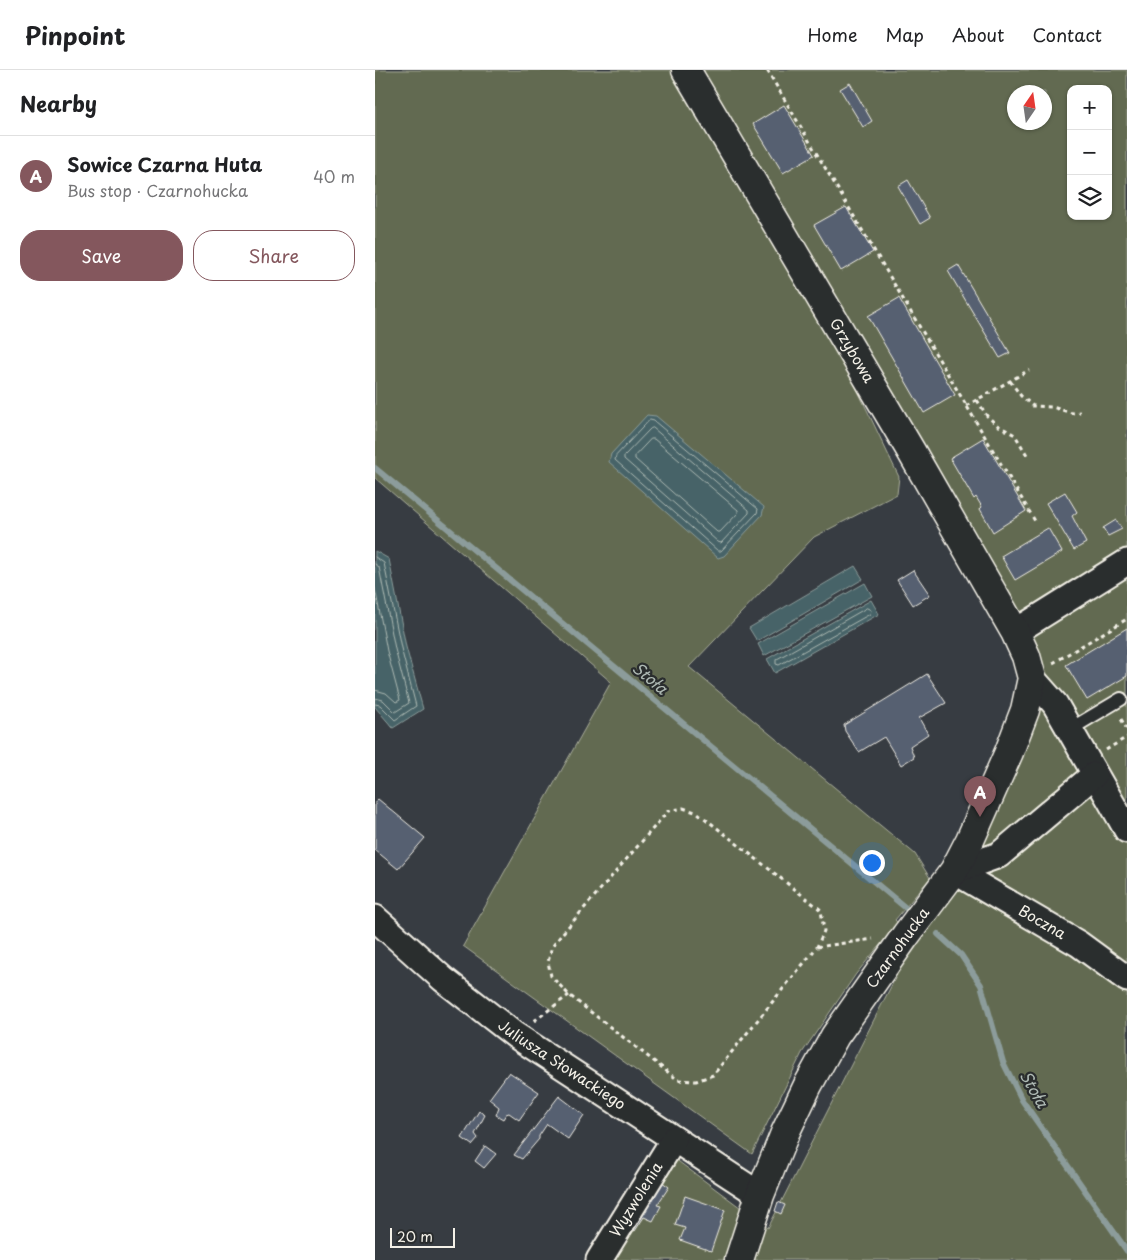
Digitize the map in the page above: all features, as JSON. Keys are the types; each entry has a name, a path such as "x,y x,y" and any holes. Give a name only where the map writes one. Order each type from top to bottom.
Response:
{"street":[{"name":"Grzybowa","path":"686,70 911,451 1015,632"},
{"path":"1015,632 1127,562"},
{"name":"Czarnohucka","path":"739,1260 760,1195 785,1133 808,1086 835,1036 906,935 955,872 1009,752 1039,673 1027,656 1015,632"},
{"path":"1039,673 1094,775 1127,830"},
{"path":"955,872 999,855 1094,775"},
{"name":"Boczna","path":"955,872 1079,944 1127,979"},
{"name":"Juliusza Słowackiego","path":"375,918 443,979 515,1035 760,1195"},
{"name":"Wyzwolenia","path":"599,1260 674,1139"}],"lane":[{"path":"1069,730 1121,700"}],"path":[{"path":"767,70 1035,521"},
{"path":"966,406 1029,370"},
{"path":"1011,381 1021,396 1033,406 1052,407 1072,413 1080,412"},
{"path":"977,400 987,416 997,425 1015,436 1027,455"},
{"path":"1039,673 1127,620"},
{"path":"1105,750 1127,737"},
{"path":"683,808 698,813 821,910 824,931 817,947 713,1075 696,1081 679,1080 569,995 551,976 548,962 552,947 668,811 683,808"},
{"path":"817,947 881,938"},
{"path":"529,1025 569,995"}],"shaded area":[{"path":"375,70 674,70 824,320 899,477 897,494 814,537 689,667 915,854 930,878 895,920 898,923 856,974 802,1053 752,1154 463,946 611,682 375,478"},
{"path":"692,70 1127,70 1127,1260 603,1260 667,1153 768,1228 1047,680"}],"water":[{"path":"647,415 656,416 764,507 762,515 724,556 718,558 609,462 611,454"},
{"path":"375,551 389,559 406,647 423,709 393,728 375,707"},
{"path":"855,566 863,579 757,641 749,628"},
{"path":"865,583 872,596 764,656 758,644"},
{"path":"871,600 879,614 775,673 767,659"}],"building":[{"path":"850,83 872,121 863,127 840,89"},
{"path":"784,105 814,155 783,173 753,124"},
{"path":"908,180 930,218 920,224 898,186"},
{"path":"846,207 873,252 841,271 814,225"},
{"path":"958,265 1010,353 1000,358 948,271"},
{"path":"899,298 955,395 924,413 868,316"},
{"path":"983,438 1026,511 993,532 980,509 982,507 976,497 974,499 950,458"},
{"path":"1065,492 1077,512 1072,516 1086,543 1074,550 1046,503"},
{"path":"1116,520 1122,529 1108,536 1103,528"},
{"path":"1048,528 1062,552 1015,580 1001,556"},
{"path":"913,570 930,595 913,605 897,580"},
{"path":"1127,628 1127,676 1087,700 1066,665"},
{"path":"927,674 946,703 919,718 928,734 910,746 914,757 901,765 884,737 859,752 845,731 844,725"},
{"path":"378,799 425,838 398,869 375,850 375,802"},
{"path":"509,1072 539,1092 519,1120 509,1113 503,1119 496,1115 499,1107 489,1099"},
{"path":"559,1096 584,1115 568,1139 547,1124 539,1139 522,1159 514,1155"},
{"path":"479,1111 485,1115 475,1134 478,1138 472,1145 462,1138"},
{"path":"485,1146 496,1154 484,1168 475,1161"},
{"path":"658,1179 669,1187 657,1205 661,1206 653,1221 644,1217 635,1231 628,1227"},
{"path":"685,1196 725,1210 711,1251 680,1240 685,1228 675,1225"},
{"path":"778,1202 785,1205 781,1214 775,1211"}],"waterway":[{"name":"Stoła","path":"375,468 907,909"},
{"name":"Stoła","path":"938,934 961,955 981,985 1003,1062 1022,1100 1127,1251"}],"place":[{"name":"Sowice Czarna Huta","path":"980,817"}]}
